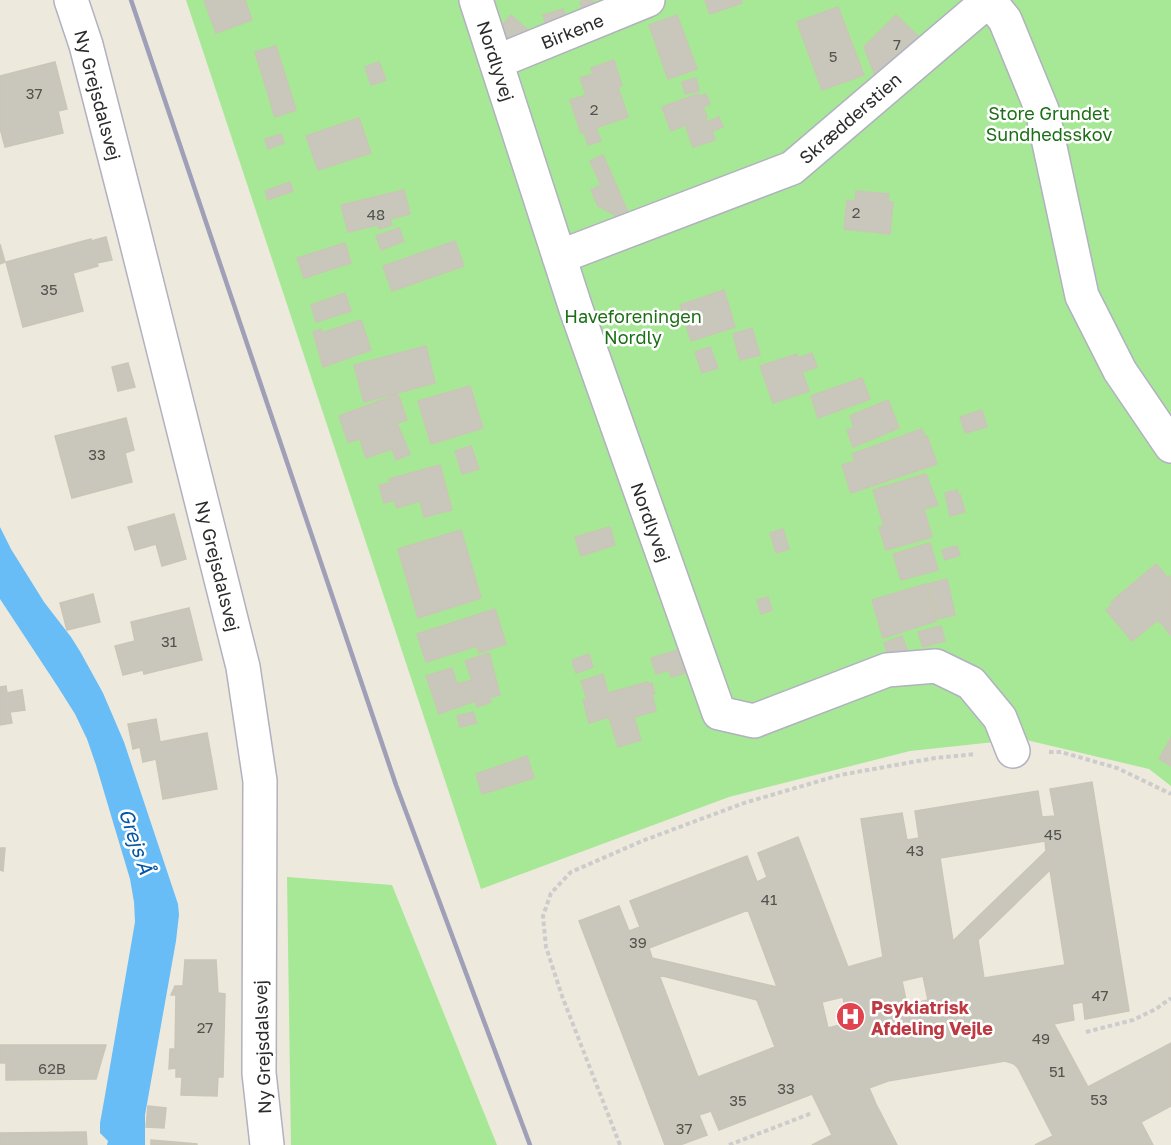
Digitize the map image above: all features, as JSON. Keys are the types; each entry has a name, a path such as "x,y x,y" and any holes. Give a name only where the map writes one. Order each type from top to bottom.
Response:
{"street":[{"name":"Ny Grejsdalsvej","path":"71,0 86,45 243,667 260,781 259,1073 267,1145"},
{"name":"Nordlyvej","path":"476,0 576,309 719,713 754,721 887,670 936,666 971,683 1000,718 1013,751"},
{"name":"Birkene","path":"496,62 648,0"},
{"name":"Skrædderstien","path":"559,257 792,168 994,7"},
{"path":"994,7 1042,110 1082,296 1120,370 1171,446"}],"path":[{"path":"620,1145 561,996 546,947 543,916 548,901 551,893 571,873 642,841 744,803 840,775 935,758 1013,751 1061,752 1117,768 1171,794"},
{"path":"1086,1032 1133,1020 1156,1009 1171,998"},
{"path":"729,1145 812,1113"}],"green space":[{"name":"Haveforeningen Nordly","path":"186,0 1171,0 1171,786 1149,769 1022,739 910,751 729,797 481,889"},
{"path":"287,877 392,885 497,1145 291,1145"}],"water":[{"name":"Grejs Å","path":"0,527 44,602 81,653 103,693 124,742 178,904 176,941 145,1115 145,1145 107,1145 108,1141 100,1133 135,922 130,879 87,739 75,714 0,599"}],"building":[{"path":"204,0 245,0 252,20 216,33"},
{"path":"593,0 596,10 583,14 580,2"},
{"path":"705,0 741,0 742,3 710,14"},
{"path":"838,7 864,75 822,90 797,22"},
{"path":"563,9 570,30 549,36 543,15"},
{"path":"511,15 529,31 516,47 497,31"},
{"path":"677,15 697,69 668,79 649,25"},
{"path":"896,15 922,40 878,83 864,47"},
{"path":"276,46 296,110 275,117 255,52"},
{"path":"614,60 622,86 618,87 628,117 596,128 601,141 588,145 584,132 581,133 570,100 586,95 580,78 593,74 591,68"},
{"path":"55,62 67,109 58,111 63,133 5,147 0,128 0,76"},
{"path":"379,62 386,80 371,85 365,67"},
{"path":"696,78 699,91 685,94 682,82"},
{"path":"698,94 699,96 706,94 710,104 703,107 707,122 719,117 723,127 712,131 715,140 693,147 685,125 671,131 662,107"},
{"path":"359,118 371,153 318,170 306,136"},
{"path":"281,134 284,143 268,149 265,139"},
{"path":"603,155 631,219 626,221 598,206 591,190 601,185 590,161"},
{"path":"290,182 293,191 268,200 265,191"},
{"path":"404,190 410,214 390,219 392,225 379,229 378,225 348,232 341,205"},
{"path":"856,191 889,194 888,202 893,202 890,234 844,229 847,200 855,201"},
{"path":"399,228 404,241 381,250 376,236"},
{"path":"106,237 112,260 97,263 98,266 73,273 83,311 23,327 6,262"},
{"path":"455,241 464,266 392,291 383,266"},
{"path":"345,243 351,263 304,278 297,258"},
{"path":"0,244 5,262 0,264"},
{"path":"724,290 735,327 691,341 680,305"},
{"path":"345,293 351,311 316,322 311,305"},
{"path":"361,320 371,350 323,367 313,332 321,329 322,333"},
{"path":"752,328 760,355 740,360 733,334"},
{"path":"426,346 435,383 364,402 354,365"},
{"path":"710,347 718,368 702,373 695,352"},
{"path":"812,353 817,367 802,372 809,391 773,403 760,366 797,354 798,358"},
{"path":"128,363 135,387 118,391 112,367"},
{"path":"862,378 870,399 818,418 811,396"},
{"path":"470,386 483,428 431,444 418,401"},
{"path":"398,394 407,420 397,423 410,454 396,460 392,449 366,458 360,439 348,442 339,416"},
{"path":"888,400 899,428 853,447 847,430 854,428 850,416"},
{"path":"982,410 987,427 965,433 960,417"},
{"path":"126,418 134,450 125,453 132,482 72,498 55,436"},
{"path":"922,429 925,437 927,436 937,464 851,493 842,465 855,461 852,454"},
{"path":"471,446 479,469 462,474 455,451"},
{"path":"440,465 452,510 424,517 420,501 397,508 394,500 384,503 379,485 390,483 389,479"},
{"path":"926,474 938,505 924,509 932,537 886,550 879,527 884,526 873,490"},
{"path":"957,490 965,512 950,516 945,493"},
{"path":"174,514 186,559 162,566 156,544 135,550 128,527"},
{"path":"610,527 615,545 581,556 575,537"},
{"path":"783,529 789,549 776,553 770,533"},
{"path":"461,530 481,598 418,618 398,549"},
{"path":"930,543 938,570 901,580 893,554"},
{"path":"957,546 960,555 945,560 942,550"},
{"path":"1156,564 1169,579 1171,576 1171,635 1158,620 1132,641 1106,610 1113,604 1111,602"},
{"path":"947,579 955,615 937,619 928,584"},
{"path":"926,584 936,621 883,638 872,600"},
{"path":"93,594 100,622 67,630 60,603"},
{"path":"768,597 772,610 761,614 757,600"},
{"path":"189,608 202,660 144,674 143,670 123,675 115,646 135,641 131,622"},
{"path":"495,609 506,644 479,653 477,646 426,662 417,634"},
{"path":"941,626 945,641 923,647 918,632"},
{"path":"902,636 908,652 889,659 884,643"},
{"path":"678,650 685,673 671,677 669,670 656,674 651,658"},
{"path":"489,653 500,695 489,698 491,702 477,707 475,701 439,714 426,676 452,668 457,684 472,680 465,661"},
{"path":"589,654 593,667 576,673 572,660"},
{"path":"603,674 608,693 648,682 652,683 656,711 634,717 641,740 618,747 609,717 589,723 583,700 587,699 581,681"},
{"path":"6,686 7,693 22,690 25,710 10,712 12,723 0,725 0,687"},
{"path":"473,712 477,723 460,727 457,716"},
{"path":"156,719 160,742 207,733 217,789 163,799 156,759 143,762 140,747 133,749 128,724"},
{"path":"1171,738 1171,766 1159,759"},
{"path":"527,756 534,778 482,794 476,774"},
{"path":"1092,782 1129,1011 1085,1019 1083,1002 1072,1004 1074,1020 1054,1024 1088,1087 1171,1043 1171,1106 1141,1122 1153,1145 1035,1145 1053,1136 1018,1068 1005,1061 888,1081 869,1088 897,1145 812,1145 832,1135 812,1094 719,1130 711,1111 699,1115 707,1135 680,1145 665,1145 579,921 619,906 629,931 640,927 630,901 747,856 757,882 767,877 758,853 798,837 848,967 883,957 861,819 902,813 907,840 919,838 915,811 1038,791 1042,817 1055,816 1050,789","holes":["1045,841 1046,851 953,941 940,858","1050,870 1065,965 984,978 978,940","748,910 777,987 652,958 649,948","659,975 757,1000 775,1047 698,1077","923,976 928,1000 907,1005 902,981","843,997 848,1023 828,1028 822,1002"]},
{"path":"0,848 5,848 3,871 0,870"},
{"path":"185,960 216,960 218,993 225,994 223,1077 218,1077 217,1096 181,1095 182,1077 176,1077 176,1068 169,1069 170,1049 175,1049 176,995 171,995 175,986 183,986"},
{"path":"0,1045 106,1045 96,1079 6,1080 6,1063 0,1063"},
{"path":"148,1106 166,1108 164,1128 146,1127"},
{"path":"86,1132 87,1145 0,1145 0,1133"},
{"path":"151,1140 197,1144 197,1145 151,1145"}],"railway":[{"path":"131,0 396,785 530,1145"}],"place":[{"name":"Psykiatrisk Afdeling Vejle","path":"850,1017"}],"park label":[{"name":"Store Grundet Sundhedsskov","path":"1049,123"}]}
